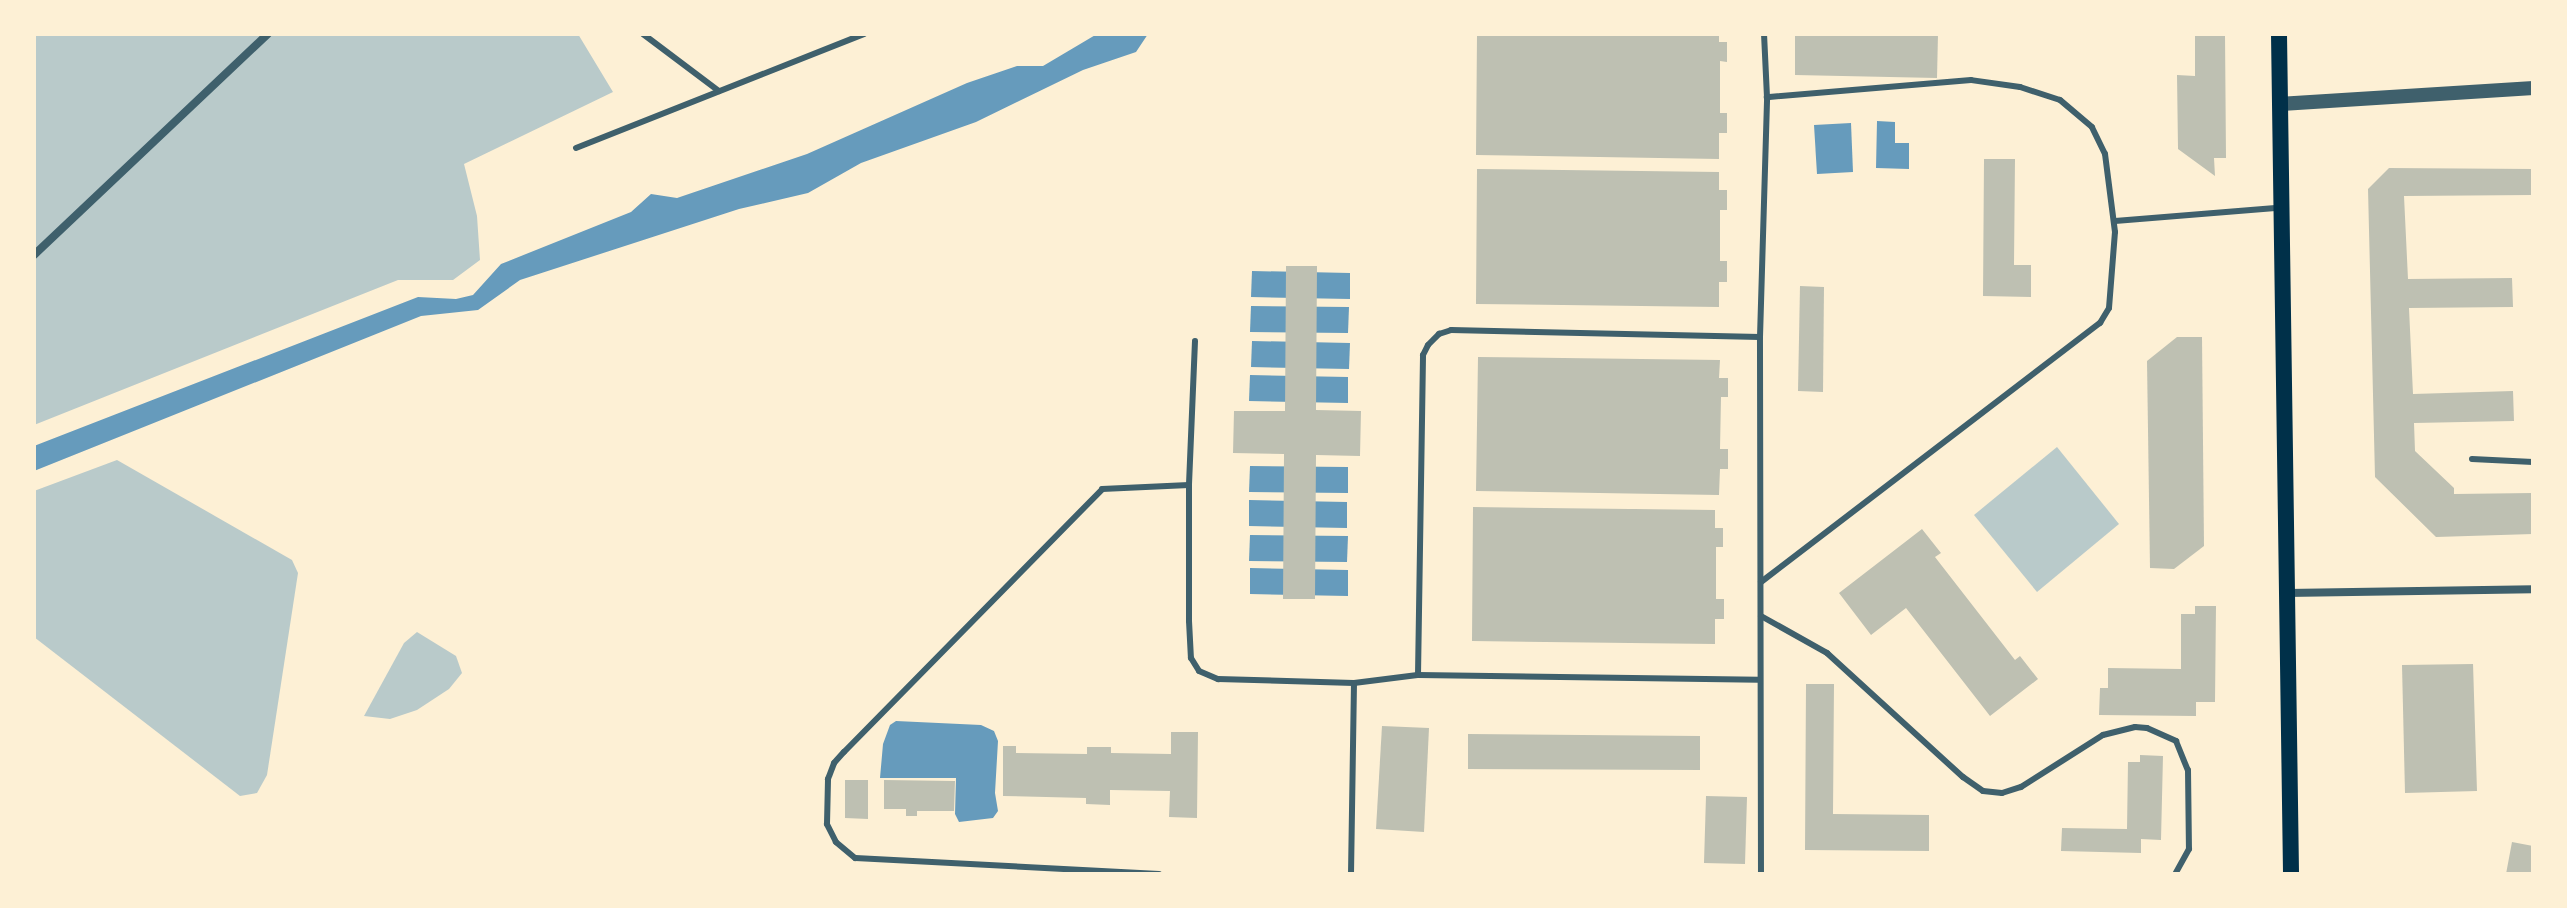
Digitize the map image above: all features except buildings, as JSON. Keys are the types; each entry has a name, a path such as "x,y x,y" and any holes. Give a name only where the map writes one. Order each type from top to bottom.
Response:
{"main road":[{"path":"2279,34 2291,874"}],"street":[{"path":"34,255 268,34"},
{"path":"2280,104 2533,88"},
{"path":"2287,593 2533,589"}],"lane":[{"path":"643,34 719,91"},
{"path":"576,148 864,34"},
{"path":"1761,874 1760,337 1767,97 1764,34"},
{"path":"1761,582 2100,323 2109,308 2115,221 2105,154 2092,127 2060,100 2020,87 1971,80 1767,97"},
{"path":"2115,221 2281,207"},
{"path":"1418,675 1423,355 1439,334 1451,330 1760,337"},
{"path":"1195,341 1189,485 1191,658 1199,671 1218,679 1354,683 1418,675 1759,680"},
{"path":"2472,459 2533,462"},
{"path":"1159,874 855,858 836,842 827,824 828,779 834,763 844,752 1102,489 1189,485"},
{"path":"1761,616 1827,653 1963,777 1983,791 2002,793 2021,787 2103,735 2147,728 2176,741 2188,770 2189,849 2175,874"},
{"path":"1351,874 1354,683"}],"shaded area":[{"path":"34,34 578,34 613,92 464,164 477,216 480,260 453,280 398,280 34,425"},
{"path":"2057,447 2119,524 2037,592 1974,515"},
{"path":"117,460 292,560 298,573 267,775 257,793 240,796 34,637 34,491"},
{"path":"417,632 456,656 462,673 449,689 417,710 390,719 364,716 404,643"}],"water":[{"path":"1097,34 1148,34 1136,52 1083,70 976,122 861,163 808,193 739,209 520,280 478,310 421,316 34,471 34,446 418,297 456,299 473,295 501,264 631,212 651,194 677,198 807,154 967,83 1017,66 1043,66"},
{"path":"1877,121 1895,122 1895,143 1909,143 1909,169 1876,168"},
{"path":"1851,123 1853,172 1817,174 1814,125"},
{"path":"1252,271 1350,273 1350,299 1251,297"},
{"path":"1251,306 1349,307 1348,333 1250,332"},
{"path":"1252,341 1350,343 1349,369 1251,367"},
{"path":"1250,375 1348,377 1348,403 1249,401"},
{"path":"1250,466 1348,467 1348,493 1249,492"},
{"path":"1249,500 1347,502 1347,528 1249,526"},
{"path":"1250,535 1348,536 1347,562 1249,561"},
{"path":"1250,568 1348,570 1348,596 1250,594"},
{"path":"896,721 981,725 994,731 998,741 995,793 998,811 993,818 959,822 955,814 956,778 880,778 883,744 890,725"}]}
